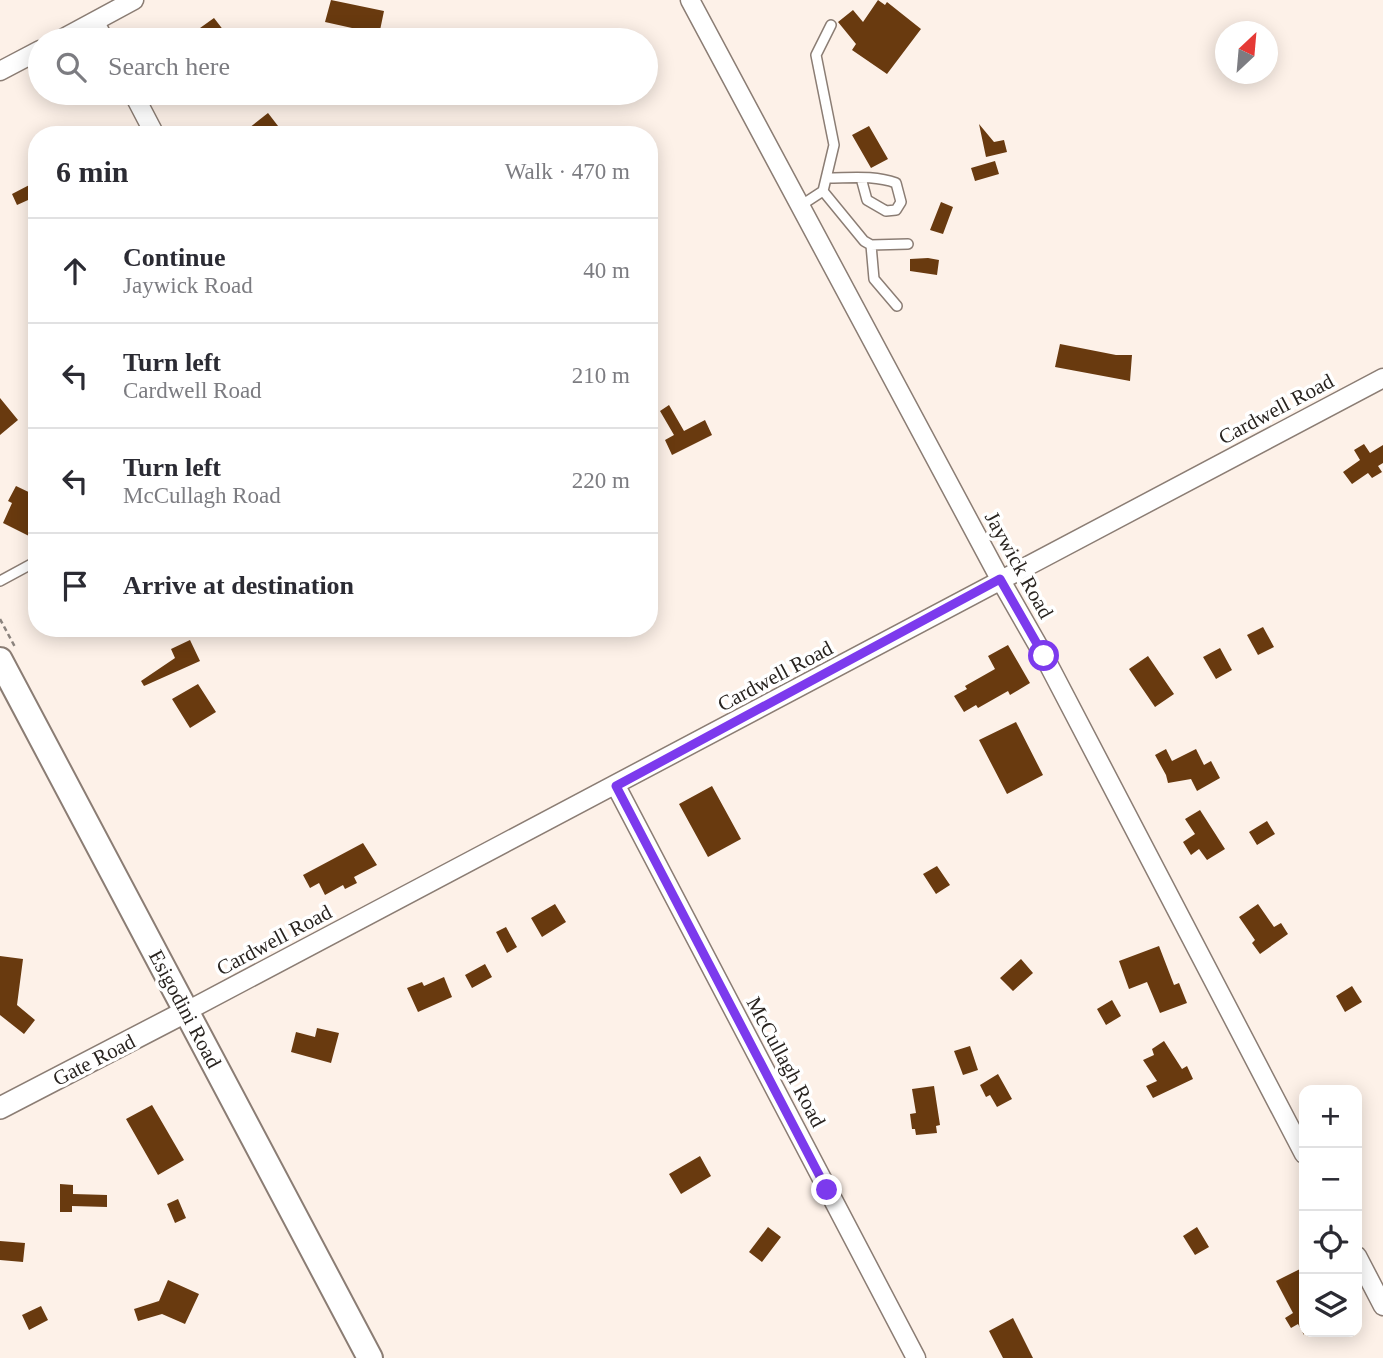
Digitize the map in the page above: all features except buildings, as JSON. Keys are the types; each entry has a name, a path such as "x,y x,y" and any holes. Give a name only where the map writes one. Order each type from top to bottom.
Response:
{"main road":[{"name":"Esigodini Road","path":"1,663 369,1358"}],"street":[{"path":"83,28 134,0"},
{"name":"Jaywick Road","path":"690,0 1000,579 1044,656 1301,1148"},
{"path":"95,22 98,28"},
{"path":"0,71 28,56"},
{"path":"139,105 150,126"},
{"name":"Cardwell Road","path":"187,1011 1383,378"},
{"name":"McCullagh Road","path":"616,786 916,1358"},
{"name":"Gate Road","path":"0,1108 187,1011"},
{"path":"1362,1265 1383,1306"}],"lane":[{"path":"800,206 822,191 834,145 817,55 831,25"},
{"path":"827,178 861,178 881,178 896,183 901,202 896,210 886,211 867,200 861,178"},
{"path":"822,191 864,241 871,245 908,244"},
{"path":"871,245 874,279 897,306"},
{"path":"0,581 28,566"}],"route":[{"path":"827,1190 616,786 1000,579 1044,656"}]}
